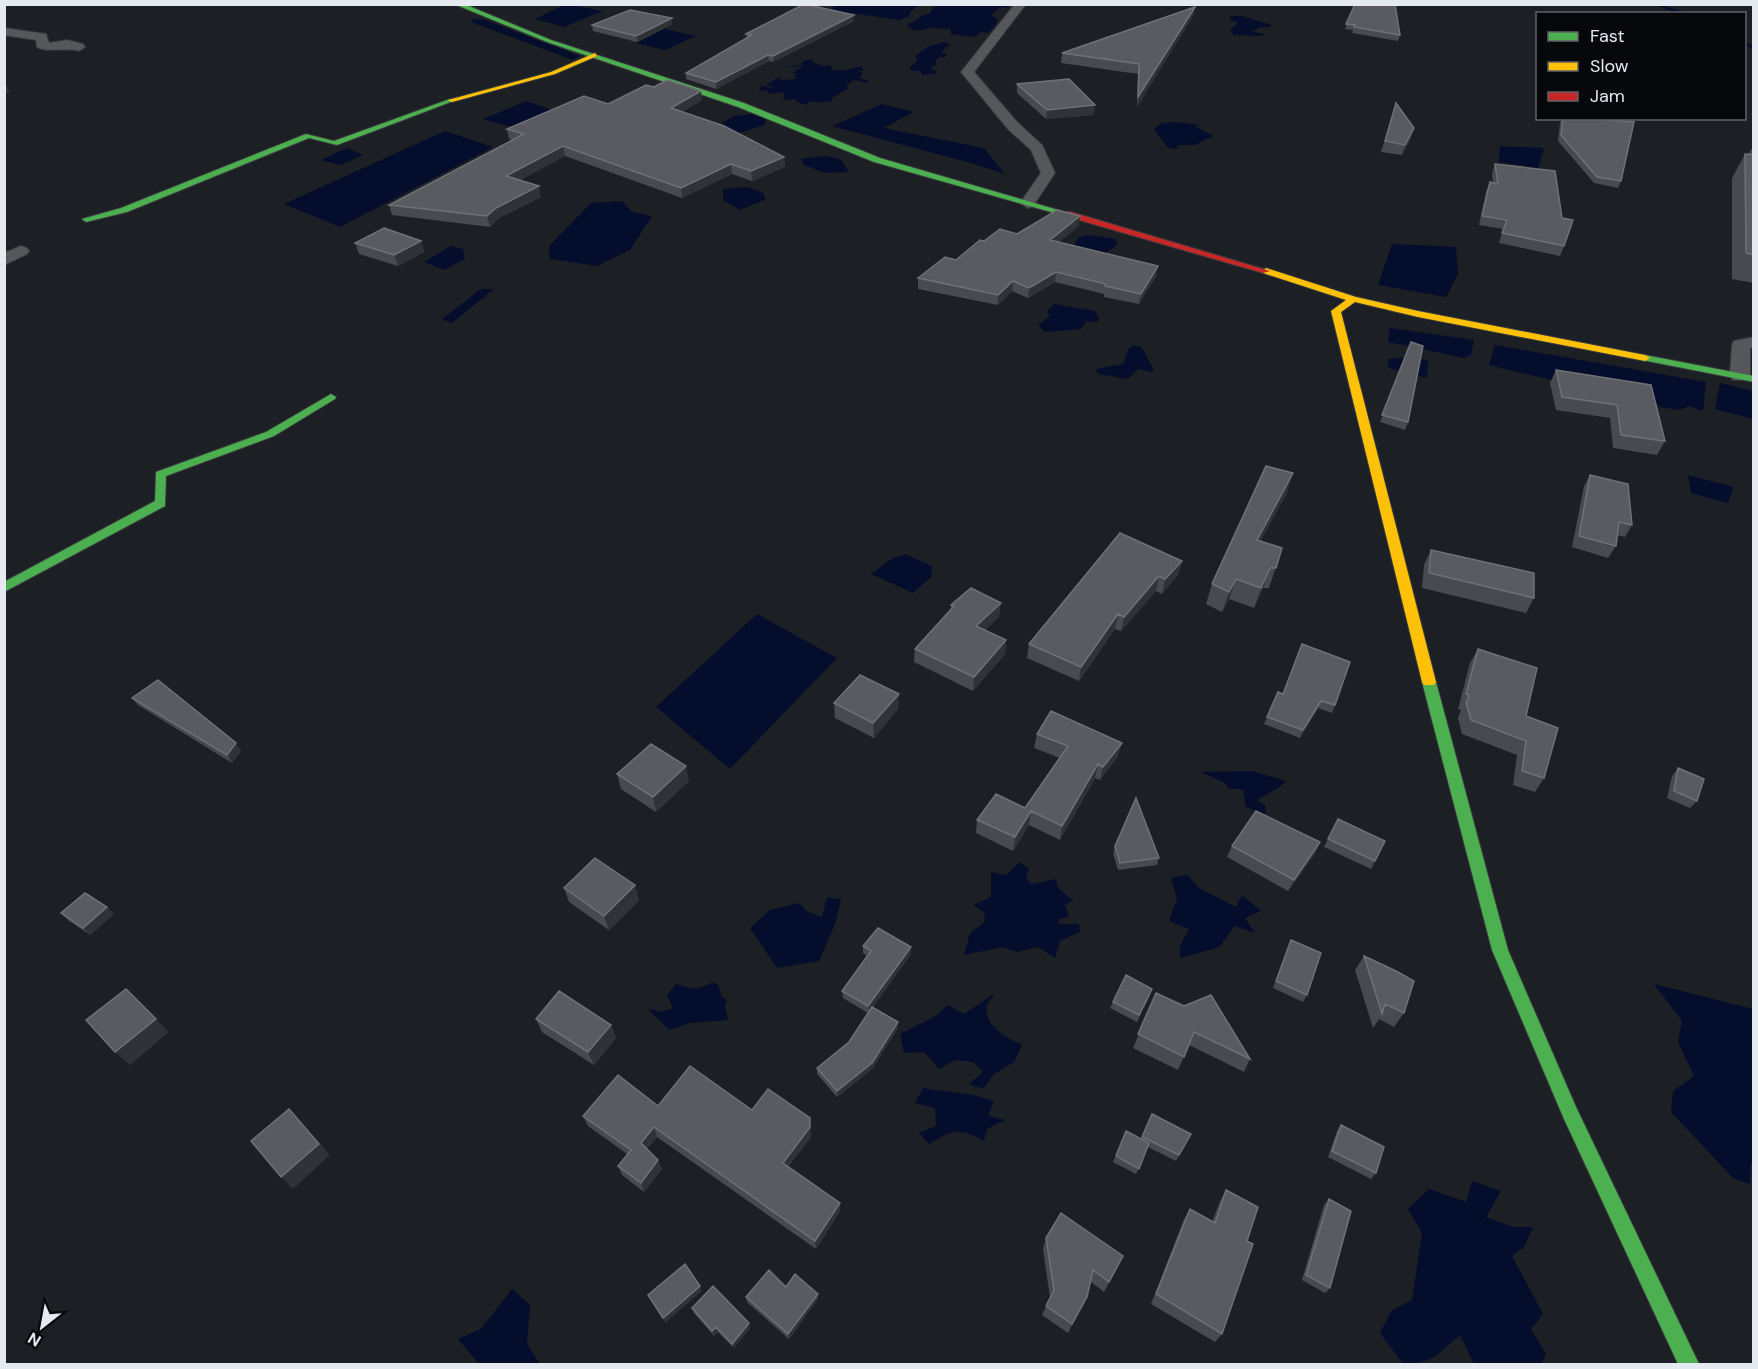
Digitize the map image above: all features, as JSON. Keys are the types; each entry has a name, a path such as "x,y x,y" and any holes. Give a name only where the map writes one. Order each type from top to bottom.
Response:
{"street":[{"path":"457,4 549,42 595,55 741,105 877,160 1353,299 1747,377 1741,345 1754,342"},
{"path":"1021,4 1011,20 967,72 1013,126 1037,148 1048,173 1028,203"},
{"path":"4,31 42,37 42,45"},
{"path":"23,47 67,44 79,47"},
{"path":"86,219 124,210 309,136 334,143 475,93 553,73 595,55"},
{"path":"4,260 21,251"},
{"path":"1353,299 1336,310 1405,590 1500,950 1570,1113 1689,1365"},
{"path":"4,588 161,502 160,474 270,434 331,397"}],"water":[{"path":"566,4 603,11 564,27 535,19"},
{"path":"943,4 1011,5 999,8 991,15 997,19 997,23 989,33 981,32 975,37 951,34 950,29 917,30 907,25 919,19 920,16 929,14 934,7"},
{"path":"836,5 919,5 910,12 910,16 899,20 830,10"},
{"path":"1231,16 1243,16 1271,25 1260,27 1252,32 1264,34 1262,36 1234,35 1230,30 1238,23 1230,20"},
{"path":"473,19 485,20 580,56 573,60 471,22"},
{"path":"665,29 696,36 665,50 636,43"},
{"path":"944,42 952,45 947,46 941,53 947,54 945,57 939,57 935,61 937,64 932,67 932,70 937,70 937,73 923,75 920,71 913,71 909,68 917,61 916,56 927,47"},
{"path":"813,60 814,63 820,64 819,66 830,65 833,70 843,71 862,66 862,69 867,70 858,71 863,73 859,78 868,83 853,80 846,86 849,88 832,98 832,101 818,103 810,101 806,105 795,101 798,99 782,100 785,99 783,92 768,94 767,90 759,91 762,86 772,88 766,85 779,77 782,80 796,79 795,73 791,73 805,66 779,67 802,65 801,63"},
{"path":"527,101 563,114 523,130 483,119"},
{"path":"882,104 914,112 883,128 984,148 1005,174 832,126"},
{"path":"752,114 765,119 765,125 739,133 721,123 735,116"},
{"path":"1162,123 1201,125 1195,126 1213,136 1195,145 1178,145 1177,149 1168,148 1154,129"},
{"path":"445,131 493,147 340,227 284,204"},
{"path":"1500,146 1544,148 1538,168 1499,162"},
{"path":"347,148 363,155 341,165 321,160"},
{"path":"824,156 840,159 849,172 825,173 804,165 801,159"},
{"path":"748,187 763,193 766,199 740,210 723,200 723,189"},
{"path":"622,201 632,212 652,216 630,250 597,266 550,259 549,246 591,203"},
{"path":"1086,235 1116,239 1117,245 1101,256 1071,249 1079,237"},
{"path":"1392,244 1456,247 1458,274 1446,297 1378,285"},
{"path":"451,246 463,249 465,259 444,270 424,262"},
{"path":"481,289 494,289 452,323 442,319"},
{"path":"1054,304 1095,311 1099,319 1097,322 1087,321 1081,329 1045,332 1038,325 1050,316 1047,311"},
{"path":"1390,328 1474,340 1471,355 1464,358 1388,342"},
{"path":"1134,345 1142,348 1154,370 1151,372 1138,369 1128,379 1098,374 1096,369 1123,364 1129,348"},
{"path":"1495,345 1706,382 1703,411 1689,406 1680,410 1659,407 1653,397 1568,384 1489,365"},
{"path":"1407,357 1428,360 1427,378 1388,368 1388,359"},
{"path":"1720,383 1753,391 1753,419 1715,409"},
{"path":"1688,475 1734,487 1728,503 1691,493"},
{"path":"905,554 932,566 931,577 913,593 871,574 893,558"},
{"path":"757,614 837,658 730,769 656,707"},
{"path":"1252,771 1286,781 1257,801 1266,806 1265,814 1246,807 1243,790 1228,788 1225,783 1201,772"},
{"path":"1020,862 1029,869 1026,878 1031,884 1056,879 1058,888 1073,901 1065,904 1069,917 1058,919 1059,924 1079,924 1080,932 1060,941 1055,958 1038,947 1017,952 1003,947 964,955 970,933 985,922 984,912 973,905 991,897 991,872 1006,875"},
{"path":"1187,875 1199,888 1236,907 1242,895 1261,911 1245,918 1255,933 1234,926 1220,947 1180,958 1180,946 1189,929 1169,921 1177,899 1171,878"},
{"path":"827,897 841,899 835,924 819,961 777,968 750,928 770,910 799,903 808,912 822,917"},
{"path":"713,982 718,985 722,997 727,1000 725,1006 728,1020 690,1023 669,1030 648,1009 662,1012 673,1008 667,995 676,984 695,988"},
{"path":"1654,984 1753,1009 1754,1163 1751,1163 1750,1184 1734,1179 1671,1112 1673,1091 1694,1076 1678,1042 1682,1021"},
{"path":"995,993 987,1006 989,1020 998,1030 1022,1045 1014,1062 994,1074 983,1089 969,1084 983,1072 973,1062 955,1060 939,1069 924,1052 904,1053 900,1034 936,1016 948,1005 964,1014"},
{"path":"923,1088 973,1095 994,1101 988,1116 1005,1120 987,1129 984,1141 969,1134 956,1132 929,1144 919,1133 936,1126 935,1108 915,1103"},
{"path":"1472,1181 1501,1191 1486,1217 1512,1227 1533,1227 1524,1247 1512,1256 1543,1314 1531,1329 1546,1354 1541,1364 1474,1364 1460,1335 1428,1360 1403,1364 1380,1333 1392,1310 1412,1300 1422,1233 1408,1209 1429,1189 1466,1202"},
{"path":"512,1289 530,1305 527,1344 540,1364 479,1364 458,1339 481,1329"}],"building":[{"path":"804,4 854,15 716,82 686,73 752,35 746,34"},
{"path":"1355,4 1395,4 1400,35 1346,24"},
{"path":"1195,7 1138,97 1139,64 1062,53"},
{"path":"630,10 672,18 636,36 592,25"},
{"path":"1069,79 1095,105 1047,110 1017,84"},
{"path":"667,80 701,91 671,108 724,126 784,157 751,171 731,164 681,188 563,146 506,176 539,186 496,208 487,216 389,205 524,134 507,129 584,96 608,104 646,85 654,87"},
{"path":"1396,103 1414,128 1405,145 1385,141"},
{"path":"1563,120 1634,122 1621,181 1597,177 1561,135"},
{"path":"1745,154 1754,155 1754,255 1746,253"},
{"path":"1495,164 1555,171 1562,218 1573,220 1564,246 1502,233 1507,220 1482,216 1490,182 1498,184"},
{"path":"1057,210 1080,216 1050,240 1158,266 1141,294 1056,272 1029,288 1013,281 998,295 918,278 945,257 956,260 980,240 984,241 1000,229 1017,234"},
{"path":"384,228 421,241 394,255 355,243"},
{"path":"1411,342 1423,346 1408,422 1382,415"},
{"path":"1556,370 1651,385 1665,441 1621,435 1617,405 1562,397"},
{"path":"1266,466 1293,473 1257,540 1282,548 1276,568 1270,568 1261,588 1236,579 1229,592 1212,584"},
{"path":"1590,475 1628,484 1632,525 1619,522 1616,546 1579,536"},
{"path":"1120,533 1182,561 1165,579 1159,576 1124,617 1118,614 1081,667 1029,644"},
{"path":"1431,550 1534,573 1534,598 1429,573"},
{"path":"971,588 1001,603 976,626 1006,640 974,677 915,649 954,606 951,605"},
{"path":"1302,644 1350,662 1335,705 1321,701 1303,730 1267,717 1278,692 1283,694"},
{"path":"1478,649 1537,668 1526,716 1558,728 1544,778 1522,771 1526,741 1471,720 1466,703 1469,695 1466,694"},
{"path":"860,675 899,694 873,723 834,703"},
{"path":"158,680 236,743 227,755 132,698"},
{"path":"1051,711 1122,743 1103,767 1098,764 1062,826 1031,811 1015,837 977,820 996,794 1025,808 1068,746 1037,734"},
{"path":"651,744 686,766 653,797 617,774"},
{"path":"1678,768 1704,779 1697,801 1674,791"},
{"path":"1136,798 1159,858 1120,863 1115,846"},
{"path":"1256,811 1320,842 1294,880 1232,846"},
{"path":"1338,819 1385,841 1375,861 1328,839"},
{"path":"595,858 635,885 604,916 564,888"},
{"path":"85,893 107,907 83,928 61,913"},
{"path":"878,928 911,947 868,1006 842,991 871,951 863,946"},
{"path":"1291,940 1321,953 1307,995 1276,981"},
{"path":"1364,956 1414,981 1404,1013 1385,1004 1382,1014"},
{"path":"1126,975 1152,989 1139,1015 1113,1002"},
{"path":"126,989 156,1019 115,1052 86,1020"},
{"path":"559,991 611,1025 588,1052 536,1019"},
{"path":"1156,993 1184,1006 1211,995 1250,1059 1194,1032 1184,1057 1138,1034"},
{"path":"872,1007 898,1022 872,1063 837,1091 817,1068 849,1042"},
{"path":"690,1066 752,1110 768,1089 810,1118 810,1127 783,1163 840,1203 815,1241 654,1127 641,1143 658,1160 641,1183 618,1166 631,1150 583,1116 618,1075 658,1106"},
{"path":"289,1109 319,1144 281,1177 251,1141"},
{"path":"1152,1114 1191,1134 1179,1155 1142,1137"},
{"path":"1341,1125 1384,1147 1376,1173 1332,1151"},
{"path":"1126,1131 1149,1143 1139,1169 1116,1156"},
{"path":"1226,1190 1258,1207 1247,1241 1253,1244 1222,1334 1156,1294 1190,1209 1215,1223"},
{"path":"1329,1199 1351,1211 1330,1288 1306,1275"},
{"path":"1061,1213 1123,1256 1109,1282 1093,1270 1087,1297 1072,1324 1046,1306 1054,1290 1046,1238"},
{"path":"685,1264 700,1286 663,1318 648,1295"},
{"path":"769,1270 786,1287 795,1274 818,1294 788,1334 746,1297"},
{"path":"713,1286 749,1323 732,1344 716,1327 712,1331 692,1308"}],"waterway":[{"path":"1655,4 1678,12"},
{"path":"1746,44 1754,48"}],"traffic: fast":[{"path":"457,4 549,41 741,105 877,160 1068,214"},
{"path":"86,219 124,210 309,136 334,143 452,100"},
{"path":"1645,358 1754,379"},
{"path":"4,588 161,503 160,474 270,434 331,397"},
{"path":"1429,682 1500,950 1570,1113 1689,1364"}],"traffic: slow":[{"path":"452,100 553,73 595,55"},
{"path":"1266,271 1353,299 1418,314 1645,358"},
{"path":"1353,299 1336,311 1429,682"}],"traffic: jam":[{"path":"1068,214 1266,271"}]}
